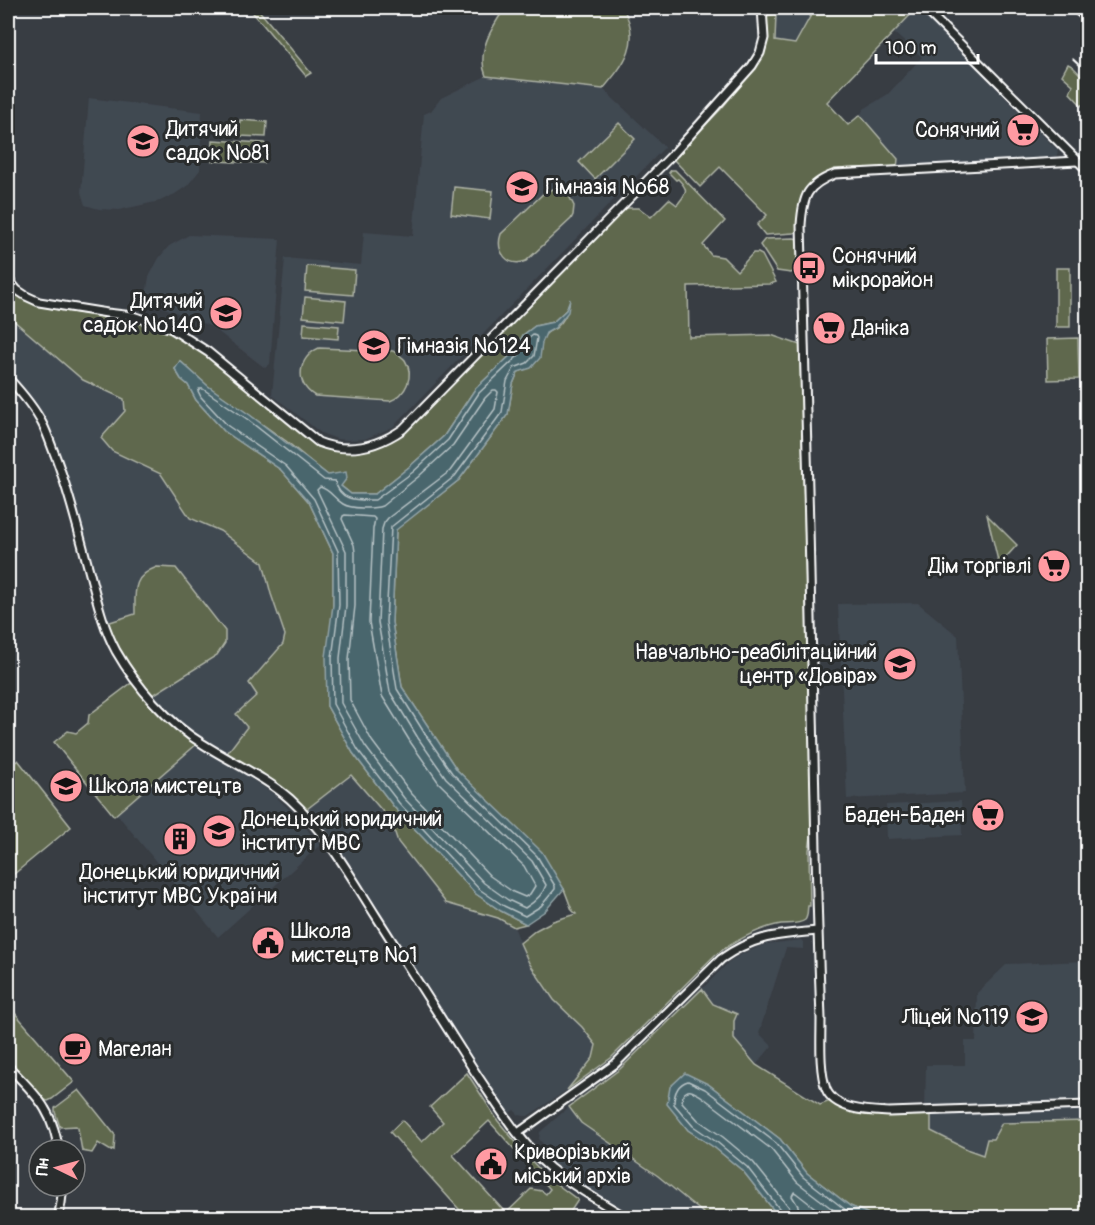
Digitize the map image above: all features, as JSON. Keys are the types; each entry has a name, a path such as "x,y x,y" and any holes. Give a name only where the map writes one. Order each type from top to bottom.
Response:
{"main road":[{"path":"1077,8 1088,17"}],"street":[{"path":"8,279 17,290 39,302 133,316 172,329 208,352 318,442 336,448 367,447 391,438 403,429 668,160 717,107 752,66 760,53 764,38 762,8"},
{"path":"924,8 1088,171"},
{"path":"1077,161 835,174 819,180 809,191 802,206 801,235 817,931 824,1079 827,1092 832,1098 855,1109 889,1112 1088,1105"},
{"path":"8,378 24,394 44,427 72,507 104,624 116,652 130,673 171,720 200,742 290,799 330,842 450,1034 506,1118 549,1167 627,1218"},
{"path":"518,1133 615,1064 721,959 734,950 747,943 770,936 817,931"},
{"path":"8,1065 46,1109 56,1138"},
{"path":"58,1218 62,1198"}],"shaded area":[{"path":"776,8 815,8 795,44 775,41"},
{"path":"917,8 1058,151 1055,161 897,168 860,115 864,109 888,94 922,57 894,33"},
{"path":"486,76 603,89 665,147 393,427 365,439 337,439 321,433 272,395 285,258 361,265 364,232 413,236 424,114 431,111 441,98"},
{"name":"Дитячий садок №81","path":"89,98 202,112 200,170 187,186 160,201 119,210 99,209 85,205 81,192"},
{"name":"Дитячий садок №140","path":"189,235 280,239 270,364 265,368 212,327 145,300 149,277 159,258 169,246"},
{"path":"8,320 13,320 23,327 83,380 124,399 126,410 101,438 112,451 161,474 190,518 220,531 263,563 285,635 283,645 250,683 258,695 247,727 225,756 200,742 150,697 217,655 135,591 135,614 104,624 72,507 44,427 8,378"},
{"path":"918,603 958,636 965,793 847,799 838,604"},
{"name":"Донецький юридичний інститут МВС","path":"198,743 272,793 297,817 320,845 218,937 117,814"},
{"path":"351,775 391,821 398,842 446,903 498,918 514,927 529,963 538,977 554,1000 582,1027 596,1045 593,1058 567,1090 528,1116 519,1115 514,1110 505,1116 330,842 303,812"},
{"path":"961,801 962,835 887,839 886,805"},
{"path":"801,940 803,949 786,948 759,1033 772,1046 756,1065 734,1039 734,1021 737,1014 713,1004 702,989 730,961 742,954 766,944"},
{"name":"Ліцей №119","path":"1087,961 1087,1102 925,1107 926,1065 965,1065 965,1041 976,1041 977,993 1007,964"},
{"path":"569,1107 581,1123 658,1176 707,1217 627,1217 584,1192 536,1154 544,1145 539,1139 540,1132"},
{"path":"1087,1108 1087,1121 1002,1123 984,1155 931,1131 931,1114"}],"green space":[{"path":"249,8 257,8 311,73 306,76"},
{"path":"505,8 623,8 631,31 631,42 624,61 603,89 486,76 483,67 484,49 495,23"},
{"path":"815,8 917,8 827,102 848,125 860,115 898,159 897,168 859,168 827,172 814,179 805,191 799,208 797,231 765,235 757,225 767,215 720,167 700,187 673,159 721,109 755,68 766,45 769,15 776,14 775,41 795,44"},
{"path":"1068,64 1087,81 1087,111 1070,93 1073,85 1062,75"},
{"path":"240,120 267,122 266,137 239,136"},
{"path":"619,123 635,139 595,179 579,162"},
{"path":"213,140 265,143 264,163 212,161"},
{"path":"675,170 725,221 703,245 711,255 723,257 737,271 753,253 758,253 762,255 776,282 688,286 689,337 771,335 800,345 812,829 809,850 810,906 808,906 806,919 802,922 781,924 755,932 715,955 611,1058 567,1090 593,1058 596,1045 582,1027 554,1000 529,963 520,943 536,930 553,921 576,914 572,910 564,889 494,807 457,770 402,687 392,622 396,529 459,480 508,414 513,384 518,372 535,363 539,358 543,338 561,323 567,313 569,303 566,310 553,322 535,326 523,335 515,351 475,389 444,436 375,494 351,494 286,441 208,386 180,361 175,369 196,400 224,431 281,470 309,502 333,553 333,605 327,706 353,753 394,807 476,894 526,924 514,927 498,918 446,903 398,842 391,821 351,775 303,812 290,799 225,756 247,727 236,714 257,695 249,683 283,644 285,635 263,563 220,531 190,518 161,474 112,451 101,438 125,411 124,399 83,380 13,320 8,320 8,284 20,297 33,303 52,309 104,317 103,328 118,329 119,318 146,323 173,334 224,369 317,446 329,450 351,452 373,448 405,432 626,208 639,208 651,217 669,199 677,205 685,189 678,179 676,180 669,173"},
{"path":"454,187 493,191 490,219 451,214"},
{"path":"553,189 563,191 569,196 574,206 571,219 526,261 520,263 509,260 500,247 501,234 545,192"},
{"path":"765,239 798,239 798,268 791,273 777,271 760,245"},
{"path":"307,266 355,270 353,295 305,291"},
{"path":"1056,268 1070,268 1070,327 1056,327"},
{"path":"305,297 346,301 344,321 303,317"},
{"path":"304,323 339,326 338,339 303,336"},
{"path":"1078,338 1079,379 1048,380 1047,339"},
{"path":"319,348 393,351 404,359 408,366 407,384 396,398 390,401 315,396 304,385 301,371 307,358"},
{"path":"987,515 1017,545 999,565"},
{"path":"157,567 176,568 225,631 225,643 217,655 150,697 130,673 104,624 135,614 135,591 139,580"},
{"path":"134,683 198,743 114,816 54,742 68,731 76,733 88,723 89,715"},
{"path":"18,760 71,827 8,879 8,769"},
{"path":"702,989 713,1004 737,1014 734,1021 734,1039 756,1065 820,1105 830,1101 853,1112 866,1114 892,1116 931,1114 931,1131 983,1155 987,1139 993,1139 1002,1123 1087,1121 1087,1217 876,1217 850,1206 807,1173 780,1139 708,1084 681,1121 688,1130 743,1171 779,1217 707,1217 658,1176 581,1123 569,1107 620,1069"},
{"path":"8,1005 74,1082 48,1101 8,1059"},
{"path":"467,1073 498,1121 542,1172 538,1176 489,1121 453,1155 503,1210 496,1217 466,1217 390,1132 402,1120 422,1142 443,1122 430,1107"},
{"path":"79,1090 115,1135 114,1150 111,1151 98,1143 92,1153 87,1152 87,1138 80,1138 76,1126 60,1127 55,1108"},
{"path":"547,1177 578,1200 567,1217 502,1217 531,1189 546,1194 550,1189 543,1181"}],"water":[{"path":"570,299 568,312 555,328 546,333 540,358 531,368 518,372 513,384 508,414 459,480 396,530 392,622 402,687 457,770 542,852 564,889 545,911 526,924 476,894 394,807 353,753 327,706 326,657 333,605 333,553 309,502 281,470 224,431 196,400 175,369 180,361 208,386 328,475 346,472 347,478 341,486 351,494 375,494 444,436 475,389 515,351 523,335 535,326 553,322 566,310"},
{"path":"685,1073 708,1084 780,1139 807,1173 850,1206 876,1217 779,1217 743,1171 688,1130 667,1104 670,1087"}],"tram line":[{"path":"1073,59 1088,73"}],"place":[{"name":"Сонячний","path":"1023,130"},
{"name":"Дитячий садок №81","path":"143,141"},
{"name":"Гімназія №68","path":"522,187"},
{"name":"Сонячний мікрорайон","path":"809,268"},
{"name":"Дитячий садок №140","path":"226,313"},
{"name":"Даніка","path":"829,328"},
{"name":"Гімназія №124","path":"374,346"},
{"name":"Дiм торгiвлi","path":"1054,566"},
{"name":"Навчально-реабілітаційний центр «Довіра»","path":"900,664"},
{"name":"Школа мистецтв","path":"66,786"},
{"name":"Баден-Баден","path":"988,815"},
{"name":"Донецький юридичний інститут МВС","path":"219,831"},
{"name":"Донецький юридичний інститут МВС України","path":"180,839"},
{"name":"Школа мистецтв №1","path":"268,943"},
{"name":"Ліцей №119","path":"1032,1017"},
{"name":"Магелан","path":"75,1049"},
{"name":"Криворізький міський архів","path":"491,1164"}]}
